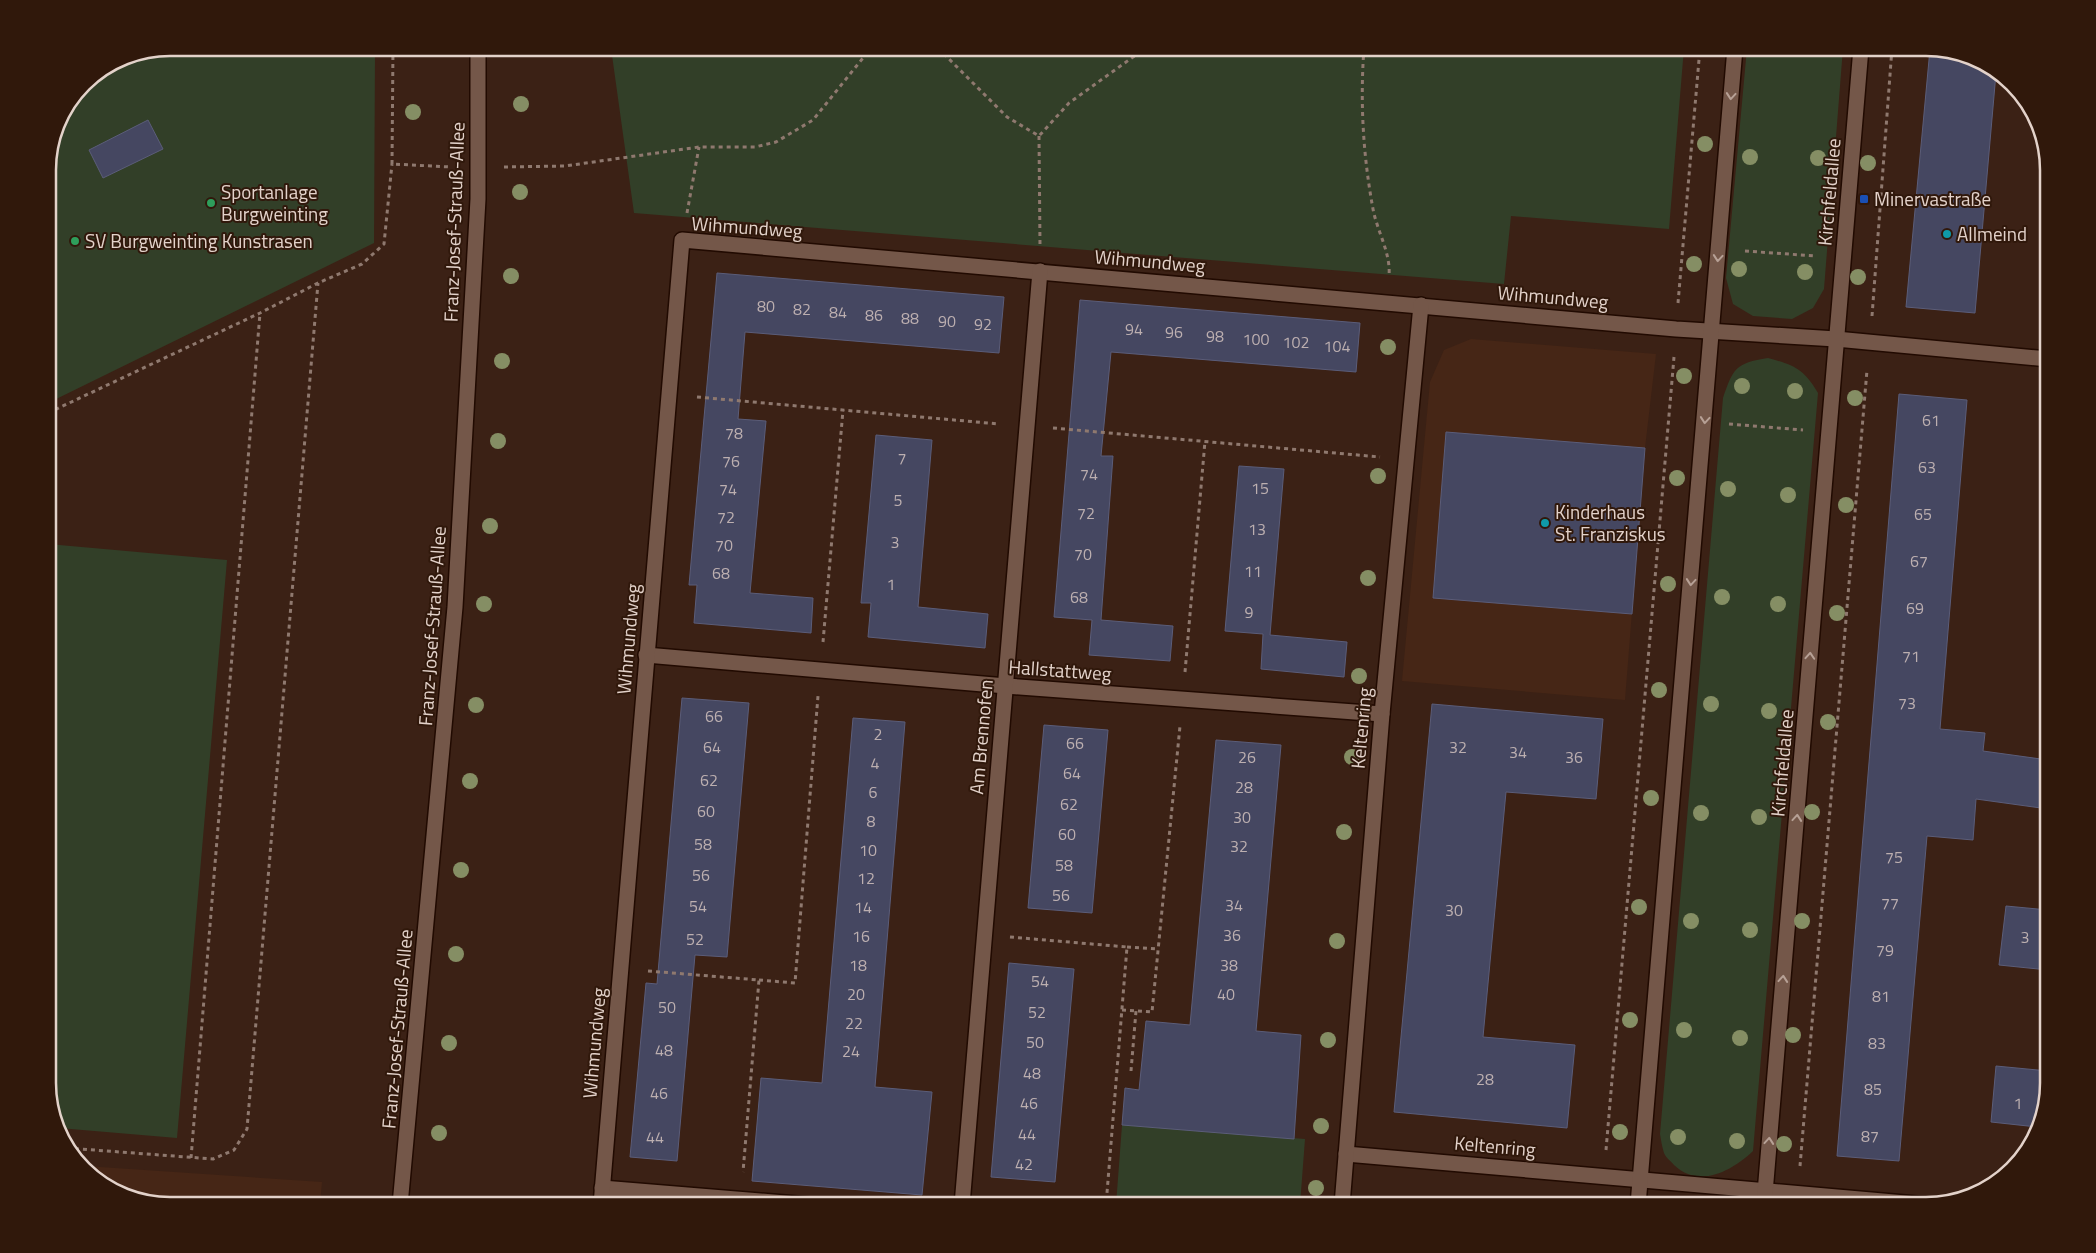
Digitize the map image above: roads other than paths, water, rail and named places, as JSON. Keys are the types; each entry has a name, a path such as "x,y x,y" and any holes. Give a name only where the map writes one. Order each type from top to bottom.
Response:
{"street":[{"name":"Franz-Josef-Strauß-Allee","path":"401,1197 455,608 478,168 478,56"},
{"path":"1639,1197 1734,56"},
{"name":"Kirchfeldallee","path":"1765,1197 1860,56"},
{"name":"Wihmundweg","path":"602,1197 682,240 1712,332"},
{"name":"Am Brennofen","path":"963,1197 1040,271"},
{"name":"Keltenring","path":"1343,1197 1382,714 1420,305"},
{"path":"1712,332 1836,340 2040,358"},
{"name":"Hallstattweg","path":"646,655 1006,686 1382,714"},
{"name":"Keltenring","path":"1346,1154 1604,1175 1641,1180"},
{"path":"1641,1180 1841,1197"},
{"path":"602,1188 706,1197"}],"place":[{"name":"Minervastraße","path":"1864,199"},
{"name":"Sportanlage Burgweinting","path":"211,203"},
{"name":"Allmeind","path":"1947,234"},
{"name":"SV Burgweinting Kunstrasen","path":"75,241"},
{"name":"Kinderhaus St. Franziskus","path":"1545,523"}]}
